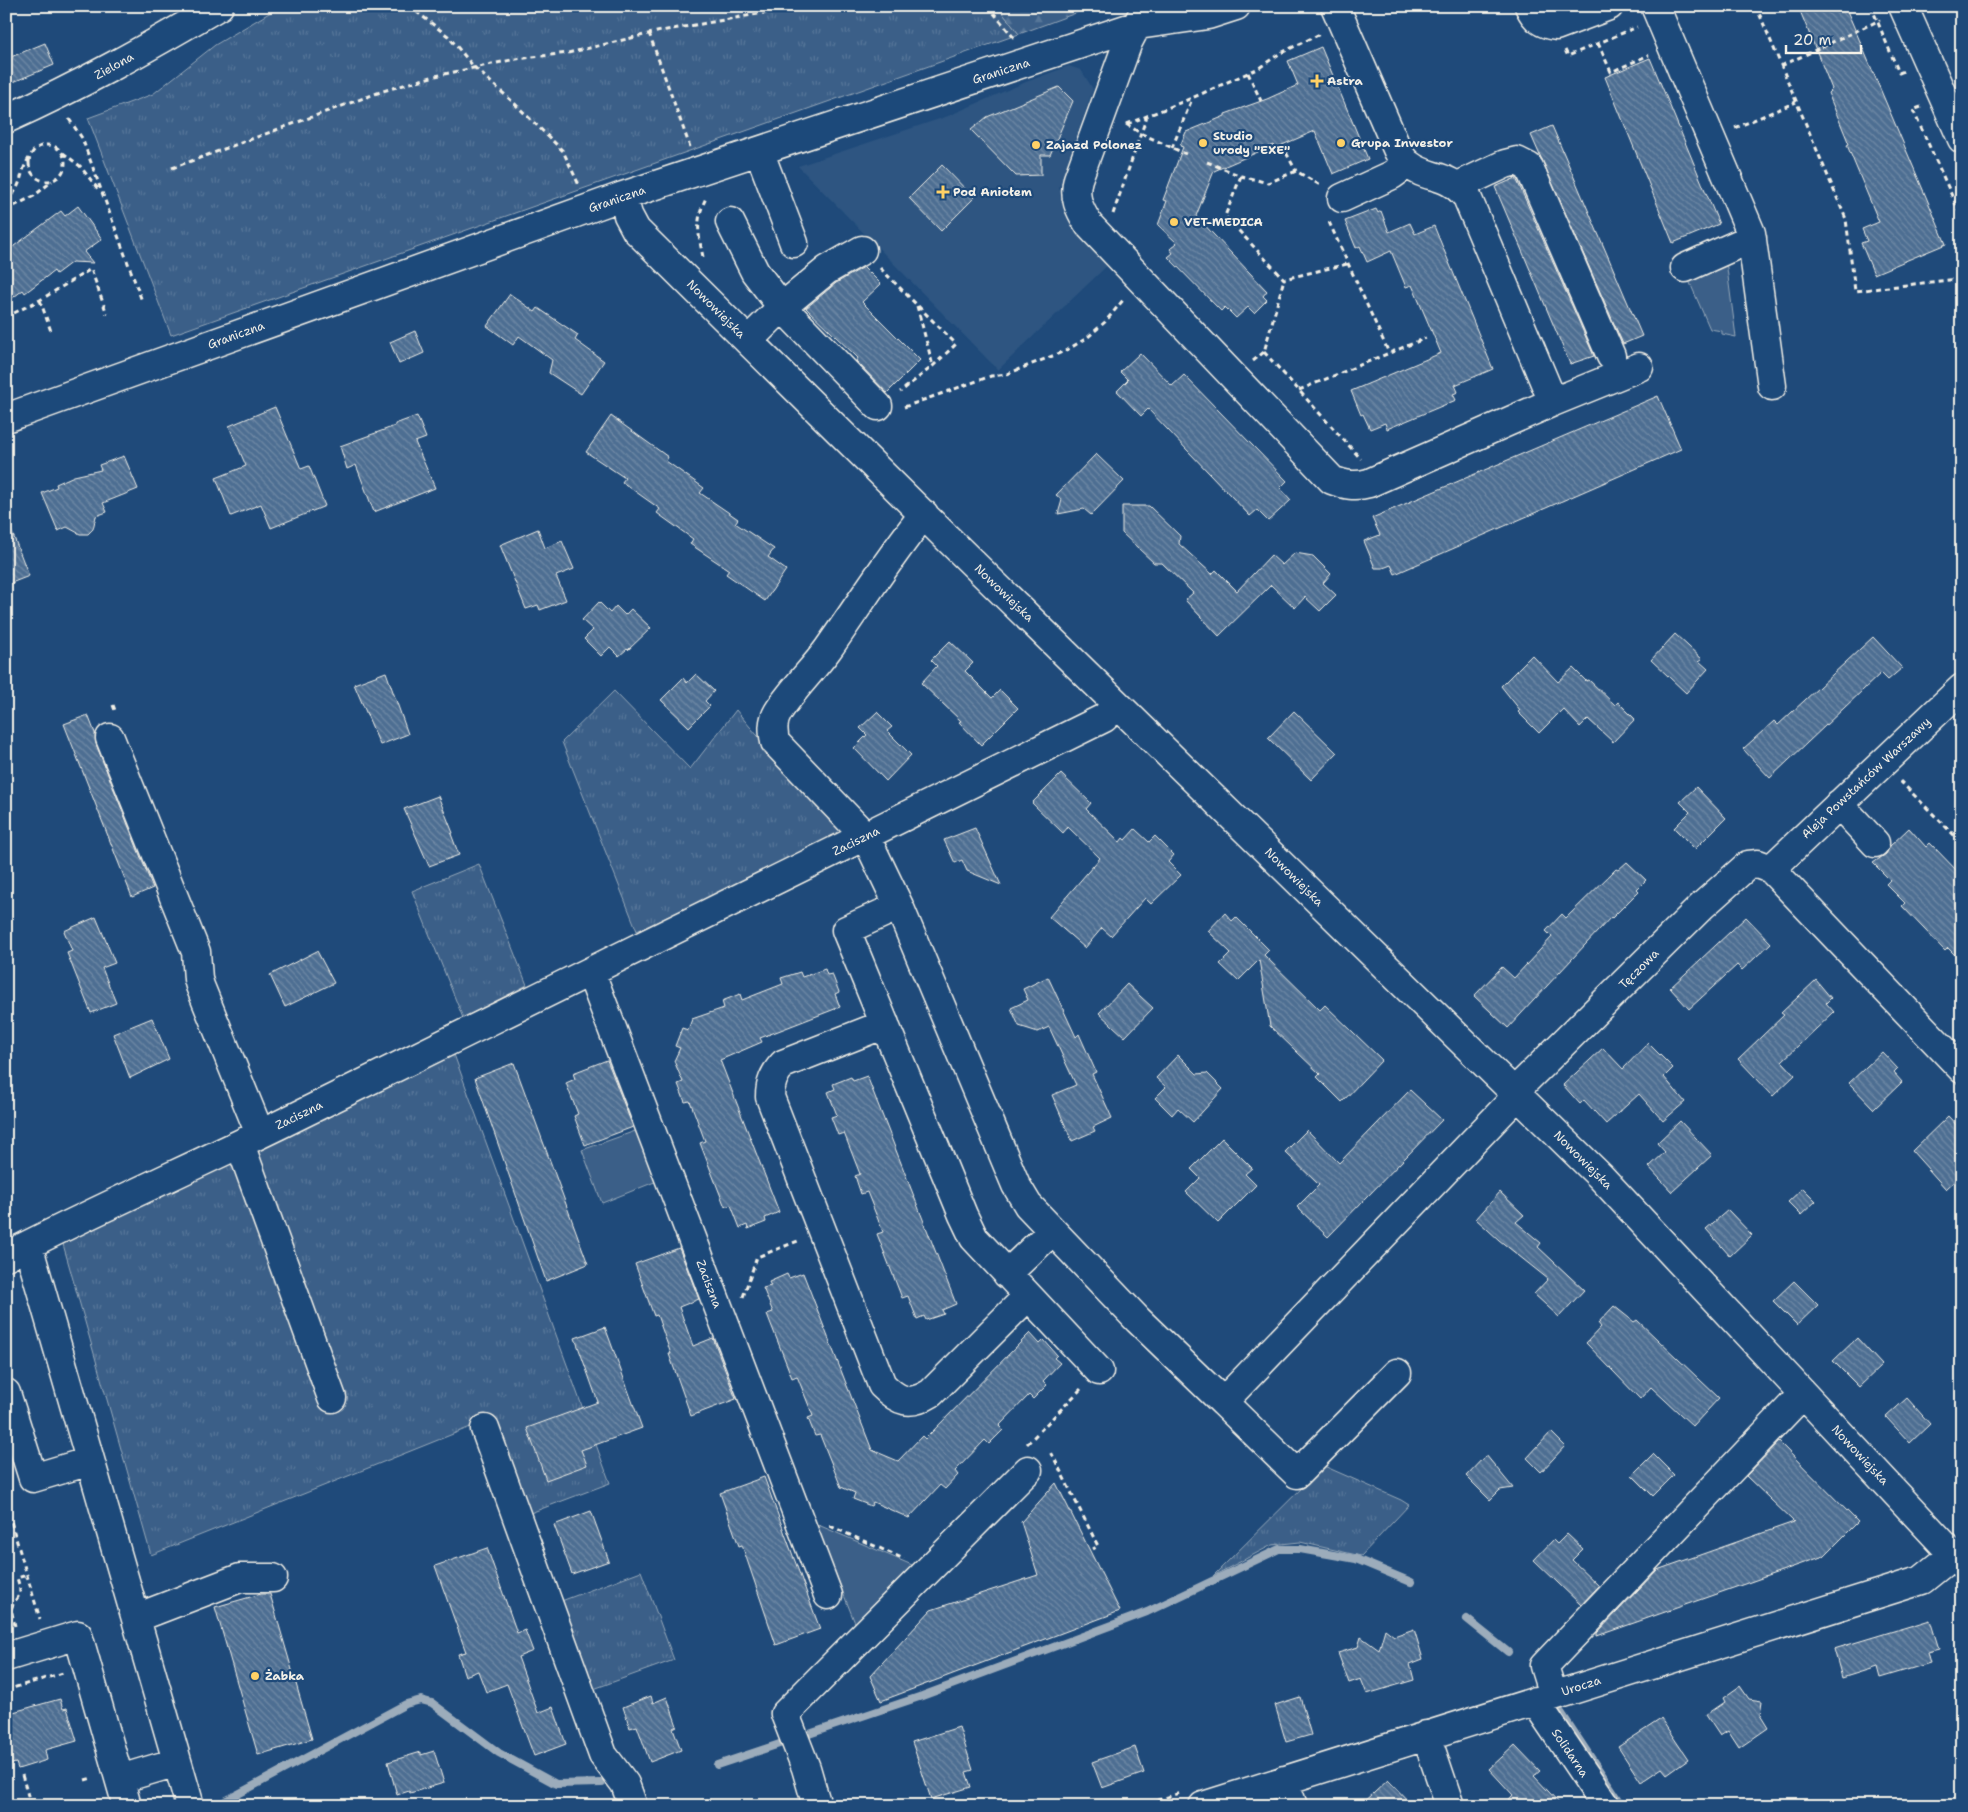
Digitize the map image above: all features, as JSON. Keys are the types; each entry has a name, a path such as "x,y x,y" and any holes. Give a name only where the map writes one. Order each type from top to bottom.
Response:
{"street":[{"name":"Zielona","path":"6,119 55,97 127,59 219,6"},
{"name":"Graniczna","path":"6,418 623,196 758,152 1142,16 1208,15 1236,6"},
{"path":"1335,6 1398,151 1407,164 1421,172 1447,179 1458,186 1467,196 1554,402"},
{"path":"1529,6 1538,20 1556,26 1609,6"},
{"path":"1655,6 1752,238 1772,386"},
{"path":"1904,8 1962,139"},
{"path":"1142,16 1128,42 1075,190 1080,212 1088,225 1332,480 1357,486 1378,479 1639,367"},
{"path":"758,152 794,243"},
{"path":"1458,186 1505,164 1517,161 1529,167 1611,356"},
{"path":"1334,206 1392,175 1407,164"},
{"name":"Nowowiejska","path":"623,196 628,215 636,230 1600,1176 1958,1559"},
{"path":"730,222 756,272 782,307 890,407"},
{"path":"1685,268 1752,238"},
{"path":"748,341 782,307 827,270 862,250"},
{"path":"924,514 894,551 862,602 826,652 777,714 772,728 775,742 866,837 899,906 1016,1185 1028,1205 1138,1320 1297,1474 1398,1373"},
{"name":"Aleja Powstańców Warszawy","path":"1771,869 1962,688"},
{"name":"Zaciszna","path":"17,1251 81,1218 250,1139 518,1006 591,972 781,876 866,837 1104,718 1118,704"},
{"path":"110,738 196,952 200,986 332,1398"},
{"path":"1839,804 1875,843"},
{"name":"Tęczowa","path":"1518,1095 1524,1082 1702,906 1748,865 1758,864 1771,869"},
{"path":"1771,869 1962,1069"},
{"path":"899,906 846,930 963,1216 974,1238 1099,1371"},
{"name":"Zaciszna","path":"591,972 828,1595"},
{"path":"885,1024 783,1064 776,1072 770,1085 770,1097 882,1386 900,1399 910,1402 919,1400 931,1393 1028,1296"},
{"path":"1223,1402 1518,1095"},
{"path":"1008,1274 1052,1231"},
{"path":"17,1251 90,1461 190,1806"},
{"path":"6,1393 33,1478 90,1461"},
{"name":"Solidarna","path":"1606,1806 1544,1698 1544,1666 1803,1394"},
{"path":"485,1429 604,1755 625,1784 633,1806"},
{"path":"817,1806 806,1768 785,1714 1028,1470"},
{"name":"Urocza","path":"1203,1806 1922,1580 1958,1559"},
{"path":"136,1618 240,1578 273,1578"},
{"path":"6,1657 78,1635 127,1806"},
{"path":"1426,1735 1450,1806"},
{"path":"120,1780 178,1762"},
{"path":"1284,1780 1293,1806"}],"path":[{"path":"409,6 448,36 474,67 563,151 590,208"},
{"path":"172,168 383,91 435,76 516,59 568,53 649,33 775,11 790,6"},
{"path":"988,6 1017,41"},
{"path":"1756,6 1846,219 1855,290 1962,277"},
{"path":"1781,66 1904,8"},
{"path":"649,33 699,171"},
{"path":"1126,124 1192,98 1259,68 1279,54 1321,33"},
{"path":"1598,43 1611,72 1652,54"},
{"path":"1248,73 1261,101"},
{"path":"55,97 82,138 142,302"},
{"path":"1943,97 1913,110 1962,218"},
{"path":"1172,148 1192,98"},
{"path":"1711,139 1796,102"},
{"path":"1104,240 1147,116"},
{"path":"1118,120 1142,134 1186,154"},
{"path":"1282,145 1296,171 1334,206 1347,264 1389,353"},
{"path":"6,201 18,189 23,169 32,152 42,146 59,150 80,166 102,194"},
{"path":"6,210 34,196 59,176 64,166 64,160 59,150"},
{"path":"30,158 30,170 33,175 43,181 54,180"},
{"path":"1207,162 1242,176 1268,182 1296,171"},
{"path":"1242,176 1225,216 1284,280"},
{"path":"862,250 956,344 933,366 887,403 890,407 991,376 1007,374 1065,351 1087,338 1105,322 1140,279"},
{"path":"1284,280 1347,264"},
{"path":"6,317 40,300 91,269 107,314"},
{"path":"1234,379 1264,352 1284,280"},
{"path":"40,300 52,334"},
{"path":"917,305 933,366"},
{"path":"1298,390 1426,338"},
{"path":"1264,352 1378,479"},
{"path":"1882,763 1962,843"},
{"path":"742,1302 757,1257 822,1232"},
{"path":"1093,1549 1098,1546 1052,1454 1041,1456 1028,1470 1014,1457 1099,1371"},
{"path":"6,1505 41,1624"},
{"path":"828,1525 911,1562"},
{"path":"15,1626 11,1609 20,1596 17,1578 27,1575"},
{"path":"22,1775 31,1806"}],"shaded area":[{"path":"1069,66 1081,70 1093,89 1059,188 1064,201 1111,262 998,370 798,166 948,116 1026,82"}],"green space":[{"path":"281,6 997,6 1019,34 171,335 88,118 153,94 215,45"},
{"path":"997,6 1095,6 1019,34"},
{"path":"1726,261 1736,337 1722,334 1722,331 1710,329 1687,276"},
{"path":"614,691 690,769 736,710 839,824 840,834 834,839 637,931 562,742"},
{"path":"479,864 527,985 463,1018 412,891"},
{"path":"452,1049 610,1483 525,1515 473,1426 151,1555 61,1237"},
{"path":"641,1129 662,1179 602,1203 582,1150"},
{"path":"1324,1466 1409,1505 1361,1556 1300,1542 1272,1545 1213,1576"},
{"path":"816,1524 912,1565 855,1623"},
{"path":"641,1571 674,1660 588,1691 556,1603"}],"building":[{"path":"1798,6 1845,6 1946,244 1874,274 1861,243 1867,241 1862,229 1879,222 1847,145 1849,144 1828,93 1832,89"},
{"path":"45,43 54,65 6,85 6,59"},
{"path":"1321,47 1368,159 1333,174 1315,131 1275,148 1274,145 1214,171 1196,216 1267,291 1263,296 1267,300 1254,313 1248,307 1236,318 1225,307 1221,311 1168,257 1173,253 1170,249 1177,243 1158,225 1167,201 1163,200 1183,147 1180,146 1186,132 1225,116 1225,114 1267,99 1298,85 1288,61"},
{"path":"1650,58 1719,224 1673,243 1605,77"},
{"path":"1059,87 1073,101 1050,155 1041,155 1041,175 1016,176 971,130 987,117"},
{"path":"1552,126 1642,336 1623,344 1531,135"},
{"path":"942,165 974,198 941,231 909,198"},
{"path":"1516,178 1594,356 1570,364 1495,187"},
{"path":"78,206 102,239 84,252 93,263 72,262 56,274 54,271 25,293 23,290 6,303 6,252 61,211 65,216"},
{"path":"1376,209 1378,213 1381,211 1389,232 1410,223 1415,234 1434,226 1493,369 1455,385 1458,392 1453,394 1456,400 1387,429 1385,423 1370,429 1363,414 1361,415 1351,391 1441,353 1412,285 1406,287 1391,251 1367,262 1360,246 1356,248 1345,221"},
{"path":"864,267 881,284 862,302 920,360 887,393 856,361 858,358 806,308 836,283"},
{"path":"510,294 535,312 538,308 578,335 575,340 604,361 581,394 549,373 552,360 537,349 519,336 513,345 487,326"},
{"path":"415,331 424,353 399,364 390,342"},
{"path":"1140,353 1172,386 1184,375 1287,481 1280,488 1291,500 1268,521 1257,510 1250,516 1148,409 1141,416 1117,391 1128,380 1120,372"},
{"path":"1658,396 1681,449 1395,574 1391,565 1375,568 1364,541 1380,535 1372,518"},
{"path":"275,407 301,469 309,466 325,506 271,528 261,504 231,516 216,478 246,466 229,426"},
{"path":"417,416 426,438 415,442 435,488 374,512 356,465 347,469 340,446"},
{"path":"611,416 668,457 666,461 704,488 700,493 738,519 735,523 774,549 768,557 786,570 765,601 726,574 729,570 690,544 693,539 657,513 660,509 622,482 625,478 586,452"},
{"path":"1096,454 1124,481 1091,515 1084,509 1058,514 1062,500 1056,495"},
{"path":"124,456 138,489 103,503 107,512 96,516 93,529 88,534 80,534 67,527 58,531 42,493 57,487 56,484 74,476 101,470 99,465"},
{"path":"1122,506 1149,506 1180,536 1179,544 1212,574 1216,570 1237,591 1271,555 1282,565 1295,553 1313,556 1331,574 1323,583 1336,595 1320,611 1305,597 1295,608 1271,585 1219,636 1185,600 1193,593 1162,563 1154,563 1122,533"},
{"path":"6,522 8,522 29,576 6,585"},
{"path":"538,529 545,548 562,541 574,569 556,576 566,600 540,610 538,605 526,609 500,545"},
{"path":"599,602 610,613 616,606 625,615 631,609 651,628 619,656 610,647 601,656 584,639 593,630 582,620"},
{"path":"1675,634 1702,659 1699,661 1708,669 1686,693 1651,660"},
{"path":"1873,637 1902,668 1888,680 1881,673 1770,778 1743,749 1774,721 1778,725"},
{"path":"950,641 973,663 965,671 992,698 1000,690 1018,708 981,745 959,722 961,721 921,683 937,666 931,660"},
{"path":"1532,655 1558,682 1573,668 1586,681 1589,680 1615,705 1618,702 1635,719 1613,742 1588,719 1580,727 1563,709 1539,733 1518,712 1520,710 1501,686"},
{"path":"386,672 408,734 380,745 354,684"},
{"path":"696,674 714,691 705,701 710,706 689,727 661,700 683,678 687,683"},
{"path":"1294,711 1337,753 1311,780 1268,738"},
{"path":"877,712 892,727 887,731 911,755 886,781 854,748 867,735 860,728"},
{"path":"88,715 95,733 96,744 153,888 132,897 64,724"},
{"path":"1061,774 1091,803 1086,809 1120,842 1123,838 1125,840 1135,829 1149,842 1155,836 1174,855 1168,862 1181,875 1151,904 1145,898 1111,936 1102,928 1085,948 1049,917 1100,858 1068,827 1063,833 1032,803"},
{"path":"1696,787 1726,818 1695,849 1674,828 1690,812 1680,802"},
{"path":"438,796 453,833 451,834 459,855 429,866 404,809"},
{"path":"975,828 1001,885 967,871 962,860 955,863 944,840"},
{"path":"1909,828 1926,847 1930,843 1962,876 1962,962 1948,948 1945,951 1902,906 1905,903 1886,884 1890,880 1873,863 1886,854 1890,846"},
{"path":"1627,862 1646,880 1637,889 1639,891 1611,917 1508,1028 1474,996 1502,967 1514,978 1552,937 1546,931 1562,914 1566,918 1616,869 1618,870"},
{"path":"1225,913 1232,921 1236,917 1269,950 1264,955 1320,1010 1325,1005 1382,1060 1342,1102 1317,1077 1320,1074 1270,1026 1259,960 1238,981 1220,964 1231,953 1208,931"},
{"path":"96,917 115,963 102,968 116,1003 91,1013 67,953 72,951 64,931"},
{"path":"1746,917 1771,943 1742,970 1737,965 1689,1009 1670,988"},
{"path":"317,951 334,983 285,1007 270,975"},
{"path":"825,969 827,975 832,974 839,992 835,994 840,1007 760,1038 762,1042 720,1060 779,1212 765,1218 766,1222 748,1229 747,1225 740,1228 731,1205 725,1207 700,1143 705,1141 690,1101 685,1102 678,1084 683,1082 674,1061 680,1048 675,1046 682,1028 688,1030 692,1019 724,1008 722,1001 740,994 742,1000 783,984 781,978 800,972 802,977"},
{"path":"1048,977 1076,1037 1079,1034 1096,1072 1092,1074 1112,1118 1093,1127 1095,1131 1072,1141 1052,1095 1076,1085 1049,1027 1038,1032 1019,1026 1011,1008 1028,1000 1023,989"},
{"path":"1816,980 1831,998 1826,1003 1834,1012 1782,1061 1795,1075 1773,1096 1738,1059 1784,1015 1781,1013"},
{"path":"1127,984 1153,1008 1125,1037 1099,1013"},
{"path":"152,1018 169,1059 130,1078 113,1034"},
{"path":"1648,1043 1673,1068 1664,1077 1685,1102 1663,1121 1639,1094 1606,1124 1584,1100 1580,1104 1563,1085 1603,1048 1623,1069"},
{"path":"1882,1052 1898,1069 1894,1073 1902,1082 1874,1109 1849,1083"},
{"path":"1178,1055 1197,1074 1207,1073 1223,1089 1193,1122 1178,1108 1172,1115 1155,1098 1166,1087 1156,1078"},
{"path":"607,1060 633,1127 585,1145 574,1116 578,1114 566,1083 575,1079 573,1073"},
{"path":"514,1063 588,1264 546,1281 475,1078"},
{"path":"867,1076 956,1304 942,1310 944,1314 926,1320 924,1316 917,1319 908,1296 902,1298 877,1234 883,1232 867,1192 861,1194 855,1176 860,1174 844,1133 838,1135 831,1117 837,1115 828,1092 835,1089 833,1084 851,1077 853,1081"},
{"path":"1410,1090 1442,1120 1328,1237 1297,1207 1319,1185 1285,1152 1307,1130 1339,1163"},
{"path":"1948,1116 1962,1131 1962,1174 1946,1189 1912,1151"},
{"path":"1680,1121 1712,1155 1672,1192 1649,1167 1665,1152 1657,1143"},
{"path":"1222,1138 1252,1168 1245,1174 1256,1185 1218,1223 1186,1192 1200,1178 1191,1169"},
{"path":"1803,1188 1816,1201 1801,1215 1788,1202"},
{"path":"1500,1192 1524,1215 1516,1222 1541,1243 1538,1247 1584,1290 1559,1317 1534,1294 1548,1279 1476,1219"},
{"path":"1728,1210 1752,1235 1730,1256 1706,1229"},
{"path":"679,1248 699,1299 679,1307 693,1346 713,1338 736,1399 691,1416 657,1315 654,1316 635,1264"},
{"path":"803,1273 872,1450 898,1461 922,1436 925,1439 1030,1333 1040,1344 1044,1340 1057,1355 1054,1358 1060,1363 1043,1381 1047,1385 1033,1399 1029,1395 999,1426 1003,1430 989,1444 985,1440 955,1471 958,1475 945,1489 940,1485 909,1518 873,1502 871,1506 853,1499 855,1493 841,1487 820,1435 815,1436 808,1418 813,1416 797,1376 792,1378 767,1314 773,1312 763,1288 771,1286 769,1282 787,1274 789,1278"},
{"path":"1794,1281 1818,1305 1797,1325 1773,1301"},
{"path":"1614,1306 1634,1322 1637,1320 1719,1398 1693,1426 1651,1387 1640,1399 1586,1343 1601,1327 1598,1323"},
{"path":"605,1327 642,1428 581,1450 587,1465 546,1480 527,1428 598,1402 575,1338"},
{"path":"1857,1338 1882,1365 1859,1387 1833,1361"},
{"path":"1907,1398 1930,1424 1910,1443 1886,1417"},
{"path":"1551,1432 1565,1446 1541,1472 1527,1458"},
{"path":"1779,1442 1858,1522 1824,1556 1597,1636 1597,1633 1657,1570 1794,1522 1746,1476"},
{"path":"1653,1454 1674,1475 1653,1496 1632,1475"},
{"path":"1486,1455 1513,1488 1500,1490 1490,1500 1466,1476"},
{"path":"764,1477 820,1629 776,1645 742,1545 739,1546 720,1493"},
{"path":"1056,1483 1120,1611 881,1701 870,1676 931,1610 1038,1575 1021,1522"},
{"path":"591,1511 609,1561 572,1574 554,1525"},
{"path":"1567,1534 1583,1549 1572,1560 1599,1586 1581,1605 1534,1560 1553,1540 1557,1544"},
{"path":"487,1548 517,1633 525,1630 533,1651 518,1657 538,1713 553,1707 566,1744 534,1756 507,1684 486,1692 478,1671 465,1676 458,1654 466,1652 435,1566"},
{"path":"261,1594 270,1594 312,1739 258,1755 215,1607"},
{"path":"1930,1620 1939,1649 1927,1652 1930,1663 1880,1678 1877,1667 1842,1678 1834,1649"},
{"path":"1385,1629 1394,1636 1414,1629 1423,1659 1410,1664 1414,1680 1367,1694 1361,1679 1349,1683 1338,1653 1358,1647 1361,1637 1379,1650"},
{"path":"1740,1686 1749,1699 1762,1701 1760,1715 1768,1728 1739,1748 1728,1731 1720,1736 1706,1715 1725,1702 1723,1698"},
{"path":"651,1696 653,1703 667,1697 677,1726 673,1728 681,1750 650,1762 637,1726 630,1728 623,1707"},
{"path":"1300,1697 1311,1735 1286,1742 1275,1705"},
{"path":"60,1699 63,1709 67,1708 77,1741 45,1750 47,1760 18,1769 16,1763 6,1765 6,1714"},
{"path":"1661,1719 1688,1759 1667,1774 1662,1768 1641,1782 1618,1747"},
{"path":"959,1727 973,1770 966,1772 971,1787 931,1799 912,1742"},
{"path":"1515,1745 1540,1771 1534,1776 1562,1806 1503,1806 1513,1795 1489,1769"},
{"path":"1135,1747 1144,1773 1102,1788 1092,1762"},
{"path":"434,1751 444,1783 397,1795 388,1762 421,1752 421,1755"},
{"path":"1388,1780 1413,1806 1360,1806"}],"waterway":[{"path":"717,1765 922,1696 1147,1612 1279,1549 1300,1549 1356,1559 1411,1582"},
{"path":"1467,1619 1508,1652"},
{"path":"225,1801 406,1704 421,1700 432,1703 499,1753 556,1784 602,1783"},
{"path":"1560,1711 1623,1806"}],"place":[{"name":"Astra","path":"1317,81"},
{"name":"Studio urody \"EXE\"","path":"1203,143"},
{"name":"Grupa Inwestor","path":"1341,143"},
{"name":"Zajazd Polonez","path":"1036,145"},
{"name":"Pod Aniołem","path":"943,192"},
{"name":"VET-MEDICA","path":"1174,222"},
{"name":"Żabka","path":"255,1676"}]}
